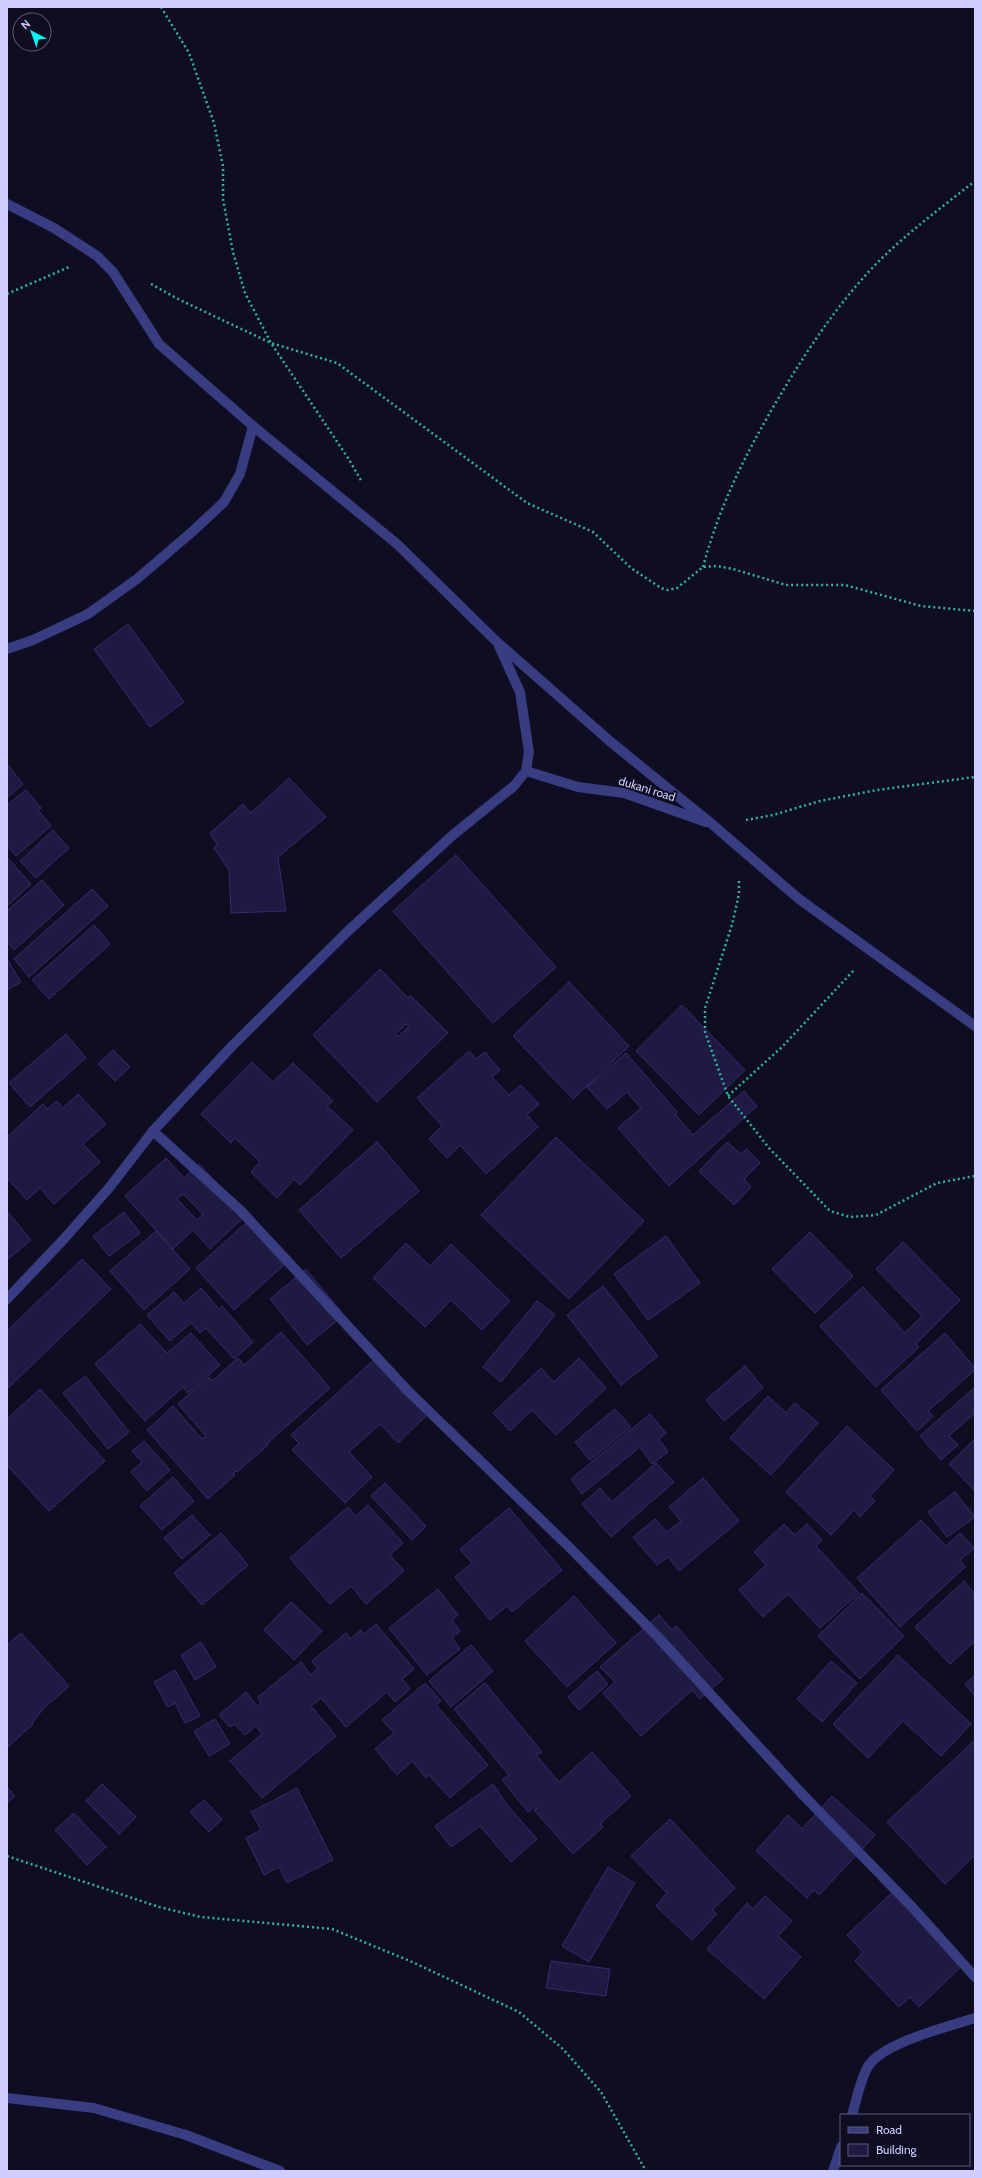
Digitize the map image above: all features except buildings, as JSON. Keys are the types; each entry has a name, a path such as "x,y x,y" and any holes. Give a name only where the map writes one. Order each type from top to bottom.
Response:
{"street":[{"path":"7,204 54,228 97,256 113,272 159,344 253,426 397,544 497,642 612,743 713,825 799,899 870,952 975,1026"},
{"path":"7,649 34,640 88,614 137,579 193,531 224,502 240,474 253,426"},
{"path":"7,1299 109,1188 153,1132 233,1045 348,931 454,834 514,786 526,771 529,752 520,692 497,642"},
{"name":"dukani road","path":"526,771 578,787 624,793 713,825"},
{"path":"153,1132 240,1211 407,1390 567,1545 657,1636 798,1789 914,1910 975,1977"},
{"path":"852,2114 868,2066 880,2054 899,2044 975,2018"},
{"path":"7,2098 94,2108 186,2135 280,2171"},
{"path":"833,2171 840,2150"}],"path":[{"path":"161,7 189,53 214,123 223,166 222,199 233,252 245,293 271,343 348,458 363,485"},
{"path":"113,272 145,280 180,300 271,343 337,363 527,503 593,532 631,568 661,588 668,590 677,588 703,567 712,533 728,491 761,428 802,358 838,306 878,262 975,181"},
{"path":"7,294 97,256"},
{"path":"703,567 733,569 786,585 845,585 921,606 975,610"},
{"path":"713,825 773,815 820,801 870,791 975,777"},
{"path":"739,878 739,894 732,925 705,1008 705,1032 728,1096 769,1148 830,1211 850,1218 876,1214 937,1183 975,1176"},
{"path":"728,1096 782,1048 870,952"},
{"path":"7,1856 160,1907 201,1917 332,1929 410,1961 519,2012 562,2049 602,2092 646,2171"}]}
